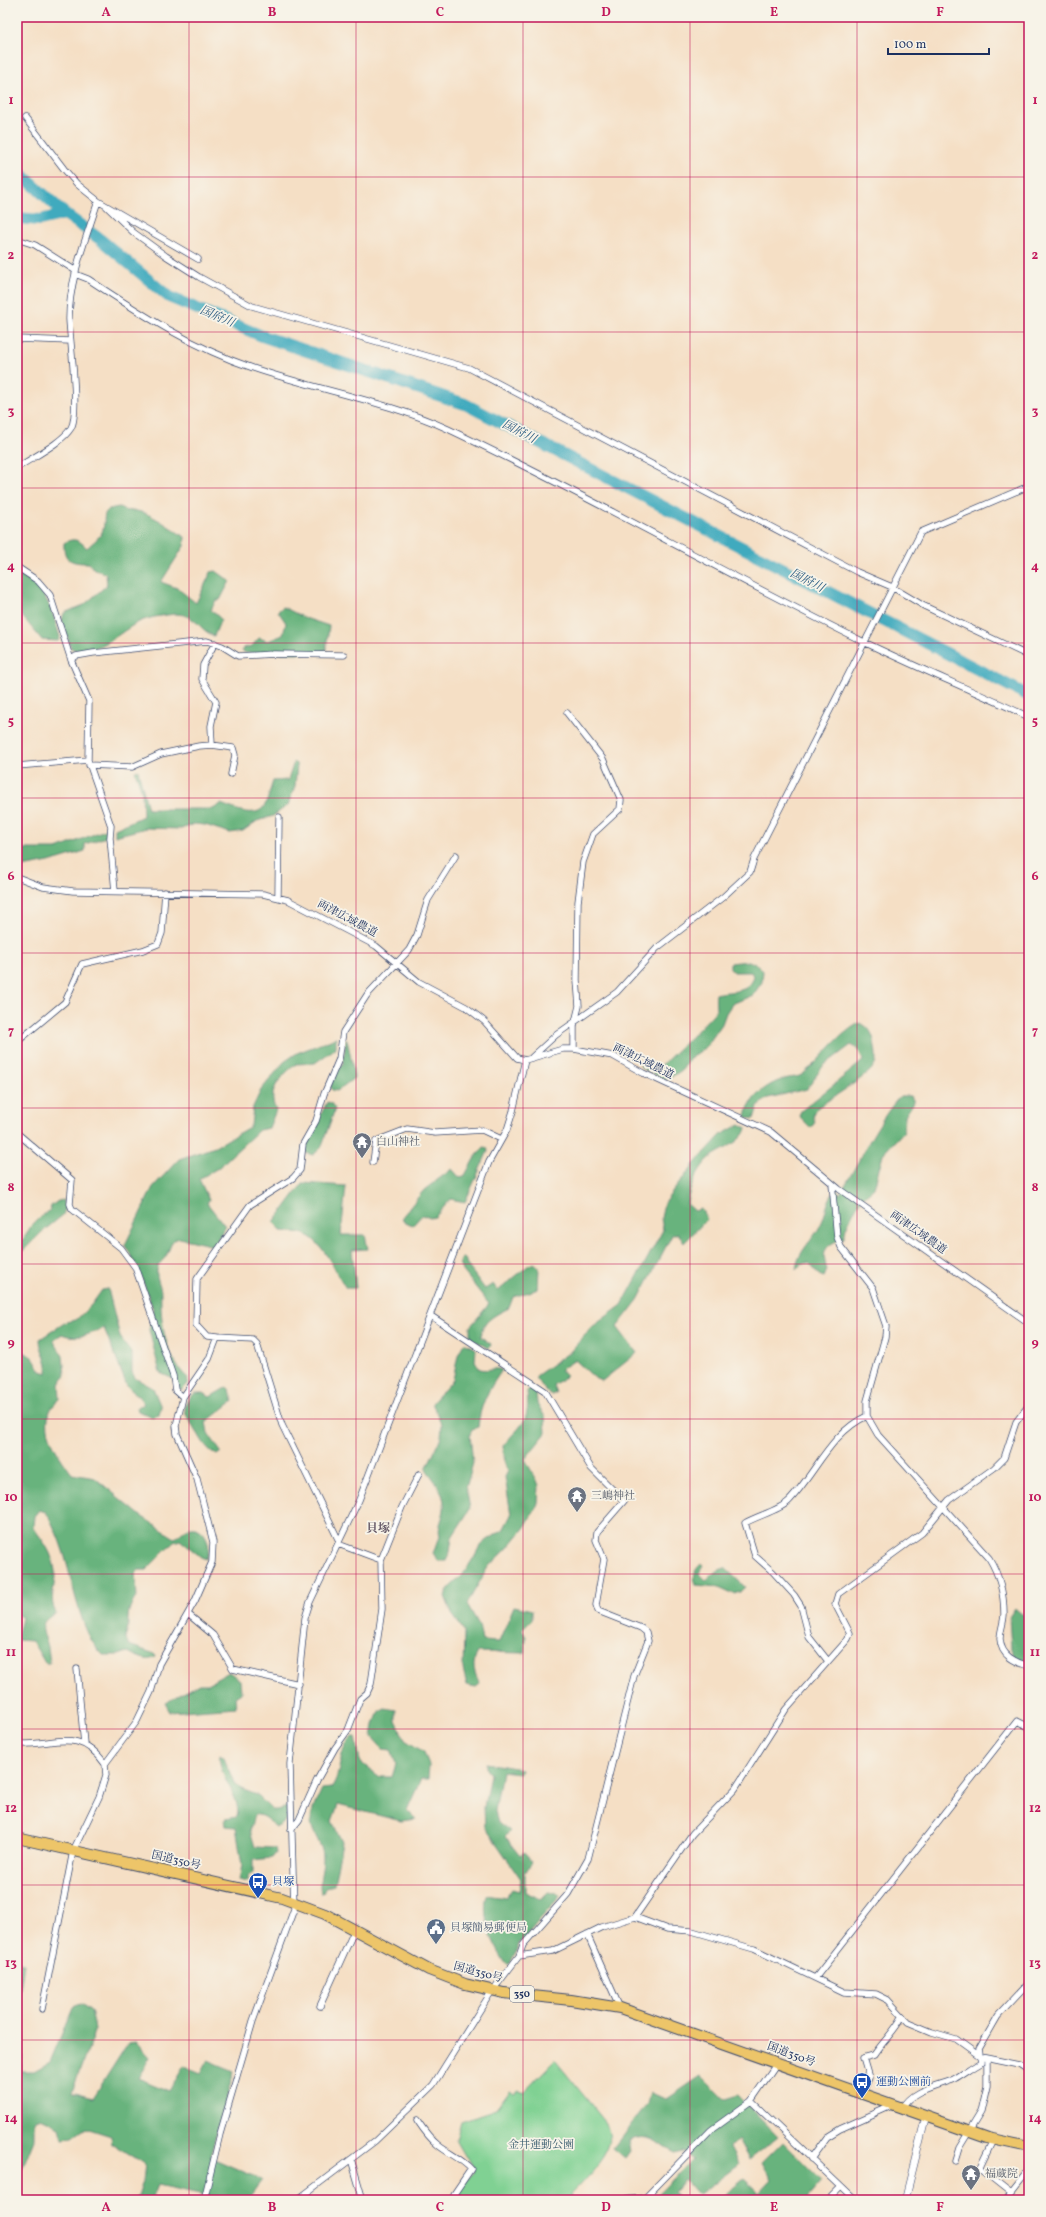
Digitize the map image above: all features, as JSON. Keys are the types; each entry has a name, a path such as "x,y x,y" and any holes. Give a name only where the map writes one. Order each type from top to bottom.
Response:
{"highway":[{"name":"国道350号","path":"17,1838 256,1891 295,1902 325,1914 355,1929 429,1970 465,1984 494,1991 571,2000 620,2008 994,2140 1029,2147"}],"street":[{"path":"26,118 77,184 106,206 198,259"},
{"path":"17,468 55,443 71,428 74,417 74,402 70,341 71,295 76,272 98,201"},
{"path":"106,206 132,232 166,256 199,277 252,306 278,315 469,368 857,572 892,587 924,606 1029,656"},
{"path":"17,239 35,246 178,336 223,357 294,381 403,411 446,428 663,537 863,642 1029,717"},
{"path":"17,339 70,341"},
{"path":"532,1058 549,1040 577,1018 591,1011 617,992 657,948 723,897 750,872 754,859 863,642 921,532 1029,486"},
{"path":"17,567 38,582 50,595 71,660 89,701 88,763 111,826 110,838 115,891"},
{"path":"71,660 76,656 92,653 207,641 215,643 238,656 274,654 344,655"},
{"path":"212,745 211,726 216,702 202,679 203,665 215,643"},
{"path":"567,713 603,759 621,800 620,809 593,834 583,862 576,925 576,980 579,1006 574,1026 574,1049"},
{"path":"17,766 88,763 132,767 162,754 212,745 234,748 235,755 231,774"},
{"path":"278,896 279,816"},
{"path":"381,1560 339,1542 282,1425 257,1344 253,1340 207,1337 196,1325 197,1279 250,1205 293,1178 300,1170 303,1144 316,1121 324,1094 339,1059 343,1032 367,995 396,965 417,935 428,900 456,855"},
{"name":"両津広域農道","path":"17,877 43,887 73,891 263,894 278,896 376,946 396,965 419,982 466,1008 478,1017 494,1031 512,1053 525,1060 563,1049 574,1049 614,1056 650,1076 771,1132 832,1183 1029,1323"},
{"path":"17,1042 65,1002 82,964 143,950 158,944 162,933 165,892"},
{"path":"204,2200 220,2134 254,2021 289,1925 295,1902 291,1830 290,1764 305,1618 310,1602 359,1500 489,1162 513,1111 525,1060"},
{"path":"373,1162 376,1141 407,1129 435,1133 482,1130 501,1139"},
{"path":"17,1133 72,1180 70,1204 72,1209 121,1248 135,1268 173,1376 175,1390 183,1397"},
{"path":"832,1183 837,1237 841,1247 873,1288 886,1326 885,1337 867,1401 867,1416 878,1435 989,1558 996,1570 1003,1600 1004,1616 1000,1639 1002,1648 1013,1660 1029,1666"},
{"path":"297,2200 375,2141 433,2085 494,1991 519,1956 523,1945 568,1894 588,1859 634,1676 648,1641 648,1636 641,1628 598,1611 596,1605 604,1559 596,1540 597,1532 624,1501 591,1468 545,1391 431,1316"},
{"path":"105,1764 137,1721 151,1692 160,1664 204,1583 212,1562 213,1542 197,1479 177,1434 176,1426 183,1397 209,1359 217,1338"},
{"path":"635,1917 692,1834 735,1789 786,1709 828,1661 850,1633 835,1604 838,1594 922,1533 949,1500 994,1468 1004,1458 1016,1422 1029,1405"},
{"path":"828,1661 808,1637 800,1606 794,1594 755,1556 745,1523 787,1503 809,1477 828,1449 855,1422 867,1416"},
{"path":"291,1830 299,1820 317,1780 335,1748 348,1730 360,1699 367,1693 372,1684 382,1609 381,1560 402,1507 419,1474"},
{"path":"188,1614 214,1634 233,1669 299,1684"},
{"path":"77,1669 84,1744"},
{"path":"816,1977 1017,1721 1026,1726 1029,1721"},
{"path":"17,1744 44,1744 74,1740 84,1744 99,1756 105,1764 106,1775 99,1797 73,1851 42,2009"},
{"path":"519,1956 553,1951 616,1921 635,1917 667,1929 692,1931 754,1949 816,1977 844,1992 876,1994 896,2007 902,2017 920,2028 956,2039 984,2058 1020,2065 1029,2071"},
{"path":"320,2006 355,1929"},
{"path":"587,1934 620,2008"},
{"path":"955,2160 969,2131 981,2112 987,2086 984,2058 979,2049 998,2016 1029,1983"},
{"path":"862,2094 869,2078 863,2058 874,2055 883,2041 896,2028 902,2017"},
{"path":"902,2108 908,2100 919,2092 955,2078 981,2062 984,2058"},
{"path":"620,2200 645,2198 711,2130 751,2101 778,2063"},
{"path":"751,2101 855,2200"},
{"path":"811,2159 827,2137 840,2129 889,2107 891,2104"},
{"path":"905,2200 926,2116"},
{"path":"417,2120 427,2135 438,2146 463,2160 471,2169 454,2194 461,2200"},
{"path":"994,2140 981,2168 1011,2193"},
{"path":"351,2159 363,2200"},
{"path":"1006,2200 1029,2171"},
{"path":"828,2200 841,2187"}],"green space":[{"path":"120,507 126,511 141,512 149,515 185,537 184,546 161,582 177,588 196,603 211,572 216,571 230,581 220,600 216,600 211,610 221,619 214,636 209,634 188,617 176,614 157,616 143,620 106,643 88,650 79,651 71,648 62,620 64,613 84,605 107,585 106,574 94,569 89,563 78,563 67,558 64,543 71,540 76,540 87,548 101,534 104,525 104,516 108,510"},
{"path":"17,573 35,585 46,600 54,617 60,637 58,641 42,640 17,610"},
{"path":"283,607 305,618 329,626 326,650 323,653 246,653 242,651 243,648 252,646 259,638 268,641 283,635 286,623 278,611"},
{"path":"294,762 297,765 295,786 288,805 273,816 257,821 243,831 230,833 205,825 194,824 181,829 146,828 115,836 115,829 143,816 142,792 135,771 138,770 148,809 213,809 221,804 244,812 256,812 265,805 273,781 288,780"},
{"path":"107,829 106,837 85,844 85,851 49,862 17,868 17,849 57,849"},
{"path":"749,961 759,966 763,971 762,982 753,995 732,1004 726,1013 722,1024 706,1047 689,1059 682,1070 668,1079 660,1077 642,1068 640,1065 648,1060 658,1068 689,1039 716,1010 716,994 738,991 748,987 754,977 751,972 734,972 730,968 730,963"},
{"path":"859,1023 868,1028 872,1035 876,1054 874,1066 865,1076 817,1108 813,1116 815,1122 811,1128 799,1116 801,1111 863,1061 859,1052 851,1045 823,1066 807,1089 768,1098 758,1106 754,1119 746,1117 751,1104 760,1092 779,1081 803,1074 843,1034"},
{"path":"336,1038 336,1048 315,1063 296,1064 280,1079 274,1090 273,1103 276,1110 269,1128 259,1130 218,1168 199,1179 209,1200 207,1203 225,1226 214,1246 180,1238 173,1240 168,1252 158,1266 157,1277 161,1290 163,1327 169,1350 180,1370 188,1378 187,1385 182,1390 178,1389 176,1380 160,1373 149,1330 153,1309 138,1268 125,1245 153,1187 179,1159 215,1147 251,1126 253,1107 261,1090 284,1062 297,1053"},
{"path":"346,1038 354,1078 337,1091 332,1090 330,1087 333,1077 343,1063"},
{"path":"900,1096 911,1096 914,1102 905,1116 904,1131 883,1154 874,1188 862,1198 856,1207 846,1228 844,1238 832,1243 826,1249 824,1258 827,1270 824,1277 819,1275 809,1263 803,1263 796,1270 799,1257 818,1230 823,1220 830,1198 836,1190 840,1194 875,1131"},
{"path":"327,1102 331,1103 335,1109 321,1148 313,1155 306,1153 306,1146"},
{"path":"740,1124 746,1128 741,1137 732,1145 711,1157 702,1166 689,1192 687,1204 695,1211 701,1209 707,1219 684,1243 678,1233 672,1235 638,1300 617,1327 637,1353 602,1381 596,1379 575,1360 560,1370 567,1376 553,1385 556,1393 551,1395 536,1380 536,1376 570,1352 592,1327 622,1305 663,1230 661,1218 664,1203 695,1163 721,1135"},
{"path":"484,1147 487,1148 488,1151 465,1202 451,1199 435,1217 430,1218 422,1215 412,1226 404,1222 402,1217 424,1190 452,1169 460,1178 464,1177 474,1159"},
{"path":"303,1183 346,1186 341,1235 365,1235 368,1249 352,1250 356,1288 346,1288 329,1258 312,1239 300,1233 281,1231 274,1222"},
{"path":"64,1200 65,1208 63,1215 42,1232 22,1252 17,1253 17,1243 23,1240 31,1226 50,1210 51,1206 58,1201"},
{"path":"462,1258 465,1258 467,1265 485,1289 493,1284 498,1291 529,1265 534,1263 539,1267 538,1289 513,1297 509,1308 487,1322 482,1331 481,1337 491,1344 488,1348 470,1338 470,1327 489,1304 463,1271 460,1262"},
{"path":"108,1289 120,1337 132,1353 132,1372 135,1378 153,1388 161,1407 159,1415 153,1417 138,1411 137,1407 144,1404 127,1386 104,1328 89,1334 78,1336 67,1336 62,1334 53,1340 63,1356 65,1375 59,1384 60,1399 52,1407 48,1416 50,1436 54,1446 72,1474 95,1478 141,1516 175,1538 184,1530 189,1528 201,1530 207,1539 209,1549 206,1559 201,1557 180,1540 174,1542 146,1570 139,1570 135,1573 137,1596 132,1603 128,1614 128,1627 125,1638 129,1645 155,1654 156,1657 152,1659 145,1659 128,1652 119,1655 103,1655 95,1646 83,1621 67,1563 56,1531 46,1512 39,1510 34,1516 33,1527 50,1553 55,1571 52,1598 56,1613 43,1624 43,1631 48,1647 50,1663 45,1663 32,1641 17,1640 22,1617 17,1615 17,1354 24,1352 33,1358 41,1371 47,1373 47,1364 41,1348 40,1339 66,1322 76,1320 92,1304 102,1290"},
{"path":"464,1343 476,1349 475,1361 480,1369 502,1370 483,1404 478,1427 472,1429 470,1435 473,1463 466,1488 470,1509 452,1537 450,1552 446,1561 438,1561 433,1553 440,1537 439,1530 444,1503 439,1488 426,1469 441,1437 442,1425 432,1403 453,1380 458,1355"},
{"path":"227,1387 230,1390 233,1401 206,1422 208,1433 221,1452 217,1455 207,1448 187,1417 185,1408 186,1403 195,1393 204,1393 210,1397"},
{"path":"530,1388 536,1392 537,1403 545,1417 546,1433 525,1459 539,1485 538,1504 525,1527 506,1550 488,1567 467,1604 479,1625 482,1641 499,1642 514,1606 532,1610 532,1620 522,1630 526,1637 525,1653 478,1652 474,1668 480,1684 476,1687 467,1685 463,1669 464,1631 452,1614 445,1596 450,1587 462,1576 483,1543 503,1530 511,1515 505,1477 508,1471 503,1446 520,1427 526,1417 528,1402 527,1391"},
{"path":"701,1564 703,1566 699,1573 706,1580 719,1570 725,1568 745,1587 740,1592 734,1594 719,1587 696,1585 695,1573"},
{"path":"1015,1608 1029,1621 1029,1663 1015,1658 1011,1649 1009,1617"},
{"path":"229,1672 240,1680 241,1693 235,1697 236,1707 170,1712 165,1703 200,1684 208,1684"},
{"path":"385,1708 396,1710 396,1721 405,1740 424,1752 429,1765 428,1779 421,1779 407,1810 416,1819 401,1821 338,1805 332,1821 342,1842 334,1885 326,1887 324,1892 321,1893 320,1884 323,1854 312,1826 311,1817 313,1809 322,1789 331,1788 335,1782 344,1749 352,1737 356,1737 360,1762 380,1777 392,1777 396,1764 391,1750 383,1749 372,1737 379,1711"},
{"path":"220,1755 224,1758 234,1783 241,1789 257,1795 272,1810 287,1807 286,1820 280,1826 276,1827 269,1820 260,1815 254,1815 250,1830 255,1847 275,1848 276,1853 272,1858 253,1860 253,1873 248,1876 248,1882 239,1880 242,1865 236,1827 226,1826 225,1819 237,1817 238,1809 233,1794 222,1771"},
{"path":"486,1763 521,1769 520,1773 502,1771 495,1811 498,1822 510,1831 505,1837 520,1856 524,1853 532,1862 525,1873 525,1892 541,1899 548,1892 557,1893 560,1896 519,1944 510,1964 506,1964 489,1931 486,1914 487,1895 506,1898 512,1889 519,1891 521,1879 485,1827 484,1807 490,1774 486,1769"},
{"path":"17,1961 24,1964 17,2009"},
{"path":"81,2004 91,2011 95,2029 72,2092 93,2098 128,2043 136,2042 150,2057 138,2078 169,2091 184,2066 201,2073 208,2060 234,2071 210,2157 262,2180 247,2200 209,2200 209,2196 158,2185 152,2200 137,2200 143,2181 145,2164 112,2143 111,2136 86,2128 73,2137 63,2138 60,2127 41,2118 34,2121 34,2139 17,2181 17,2031 24,2033 21,2071 34,2071 50,2062 73,2007"},
{"name":"金井運動公園","path":"555,2060 606,2123 610,2141 603,2157 571,2194 574,2200 464,2200 459,2196 458,2192 474,2171 456,2140 461,2121 496,2109 510,2090 514,2093 518,2090 524,2092"},
{"path":"701,2076 725,2100 738,2096 778,2137 749,2160 738,2139 730,2147 739,2164 698,2195 685,2180 674,2192 680,2200 652,2200 693,2159 684,2151 674,2153 657,2142 646,2138 635,2138 628,2141 630,2151 625,2158 613,2148 647,2104 650,2093 667,2099"},
{"path":"783,2142 822,2181 806,2200 791,2198 789,2200 718,2200 744,2179 759,2193 771,2180 762,2163"}],"waterway":[{"name":"国府川","path":"17,170 65,214 101,240 169,297 262,336 465,404 1029,696"},
{"path":"17,218 40,220 65,214"}],"place":[{"name":"白山神社","path":"362,1159"},
{"name":"三嶋神社","path":"577,1513"},
{"name":"貝塚","path":"258,1899"},
{"name":"貝塚簡易郵便局","path":"436,1945"},
{"name":"運動公園前","path":"862,2099"},
{"name":"福蔵院","path":"971,2191"}],"district":[{"name":"貝塚","path":"378,1529"}]}
